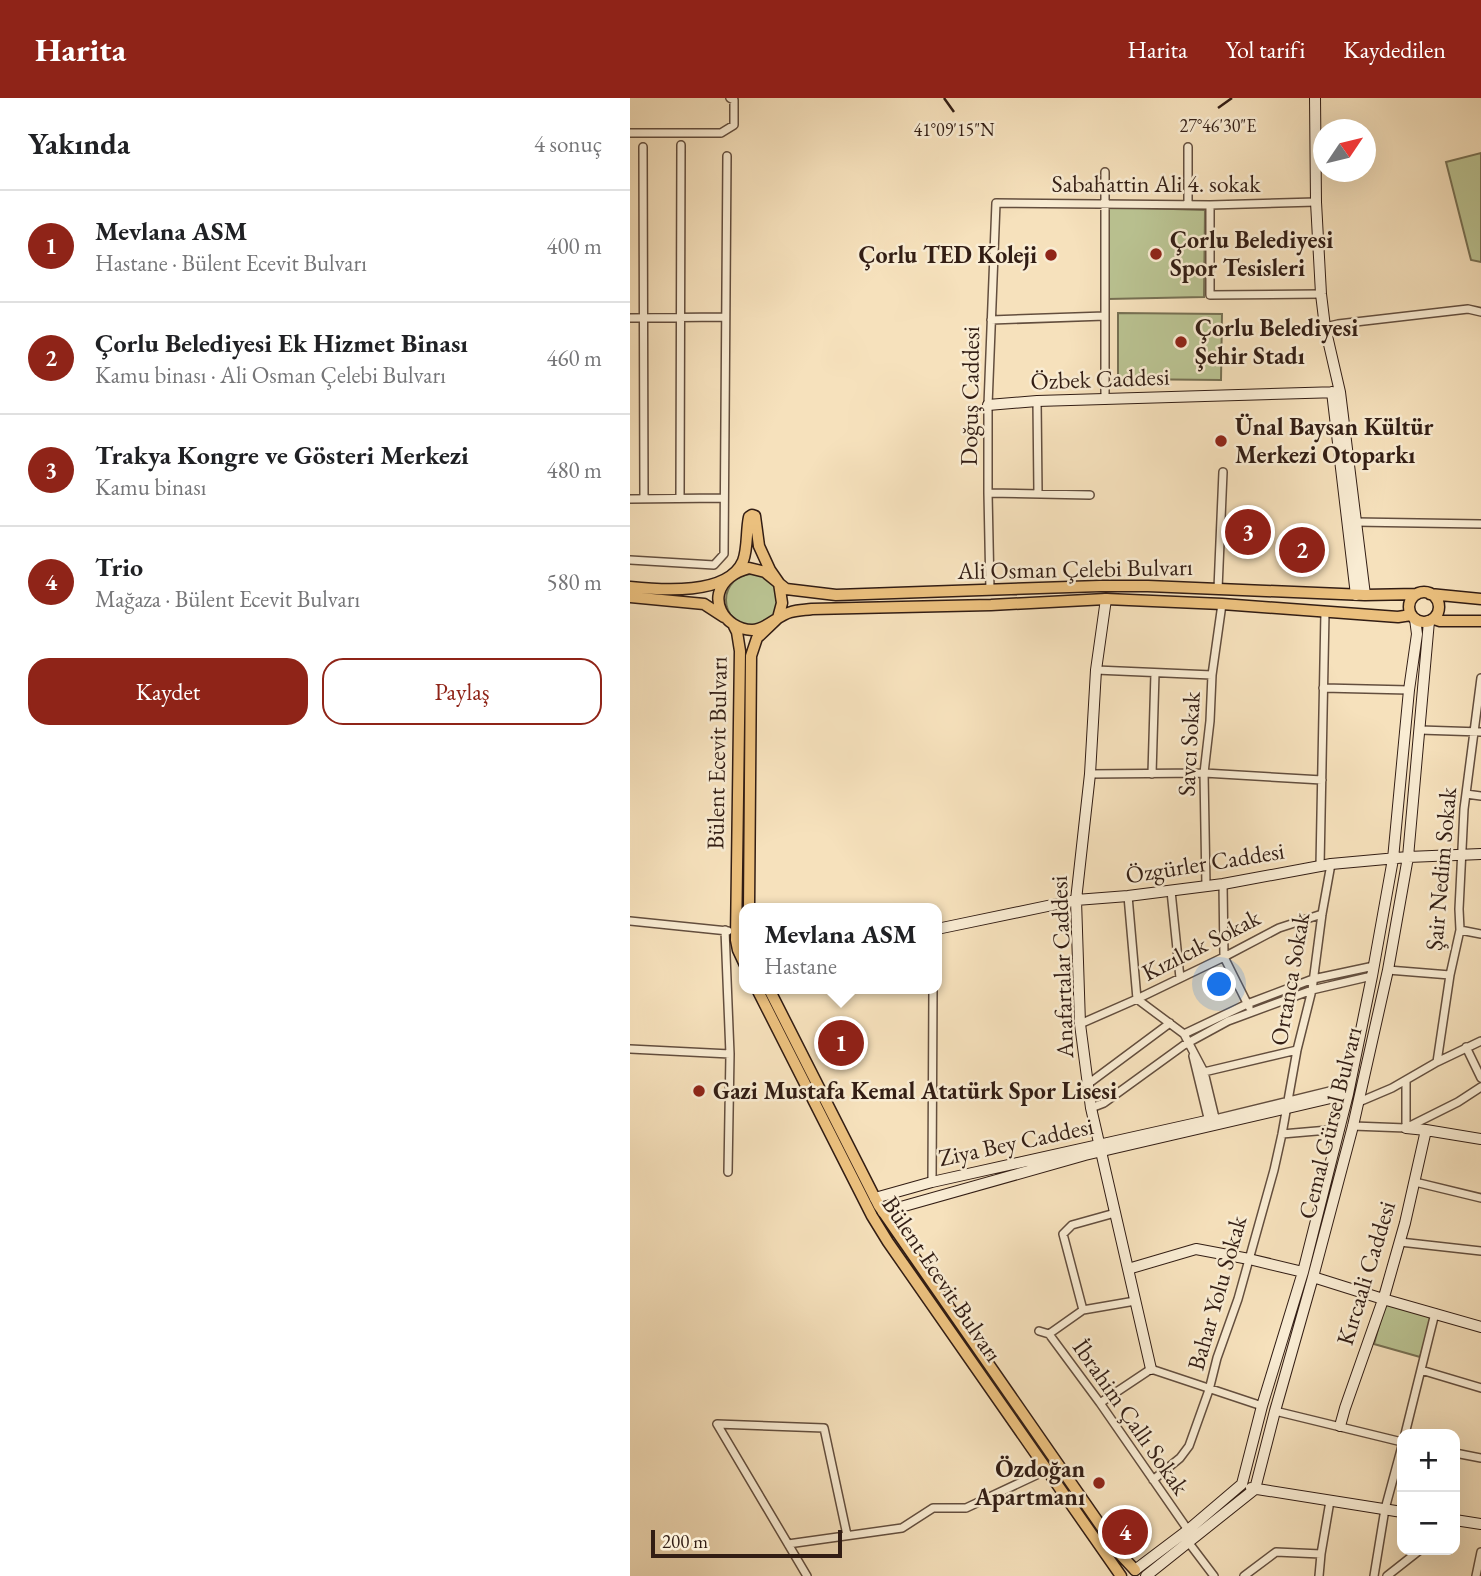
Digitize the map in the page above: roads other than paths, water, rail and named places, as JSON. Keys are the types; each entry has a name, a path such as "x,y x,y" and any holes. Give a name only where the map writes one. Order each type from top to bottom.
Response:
{"main road":[{"path":"724,617 719,591 742,563 749,519 752,515 755,518 759,546 779,583 782,603 778,618 757,638 751,656 749,903"},
{"path":"630,587 656,590 706,587 749,568 765,572 779,583"},
{"name":"Ali Osman Çelebi Bulvarı","path":"779,583 794,591 836,595 1120,586 1360,595 1417,594"},
{"path":"1481,599 1426,592 1413,597 1409,606 1413,617 1424,622 1481,621"},
{"path":"1430,594 1439,605 1437,615 1431,620"},
{"path":"630,597 704,604 734,626 745,629 756,630 778,618"},
{"name":"Ali Osman Çelebi Bulvarı","path":"778,618 789,612 836,607 991,605 1106,599 1413,617"},
{"name":"Bülent Ecevit Bulvarı","path":"734,626 740,652 730,931 739,954"},
{"name":"Bülent Ecevit Bulvarı","path":"760,994 872,1216 888,1242 1122,1576"},
{"path":"772,994 883,1212 1121,1555 1141,1574"},
{"path":"1122,1576 1129,1570 1141,1574"}],"street":[{"path":"630,134 721,133 734,125 734,100 730,98"},
{"path":"1315,98 1316,202 1321,294 1336,392 1360,595"},
{"path":"680,498 681,145"},
{"path":"643,147 644,498"},
{"path":"1188,147 1188,204"},
{"path":"630,560 715,565 724,554 727,156"},
{"path":"1105,172 1105,400"},
{"name":"Sabahattin Ali 4. sokak","path":"996,203 1210,205 1316,202"},
{"name":"Doğuş Caddesi","path":"990,590 988,405 996,203"},
{"path":"1210,205 1210,295 1321,294"},
{"path":"1325,327 1468,309 1481,312"},
{"path":"990,320 1105,316"},
{"path":"630,318 725,317"},
{"name":"Özbek Caddesi","path":"988,405 1037,401 1336,392"},
{"path":"1037,401 1038,494"},
{"path":"1341,436 1355,522 1360,595"},
{"path":"1218,589 1223,472"},
{"path":"988,493 1090,495"},
{"path":"630,499 723,498"},
{"path":"1355,522 1481,524"},
{"path":"1106,599 1120,586"},
{"name":"Anafartalar Caddesi","path":"1106,599 1096,670 1090,774 1076,900 1080,1024 1091,1108 1151,1369"},
{"name":"Savcı Sokak","path":"1206,886 1204,773 1212,676 1222,604"},
{"name":"Ortanca Sokak","path":"1287,1105 1297,1049 1312,990 1322,914 1325,865 1322,780 1325,612"},
{"name":"Cemal Gürsel Bulvarı","path":"1255,1489 1308,1275 1373,971 1392,859 1417,634 1413,617"},
{"name":"Cemal Gürsel Bulvarı","path":"1241,1484 1262,1406 1308,1275 1359,1102 1409,857 1431,620"},
{"path":"1096,670 1212,676"},
{"path":"1152,774 1155,673"},
{"name":"Şair Nedim Sokak","path":"1437,1062 1450,975 1460,930 1461,854 1466,794 1477,732 1481,678"},
{"path":"1323,688 1409,690"},
{"path":"1420,730 1477,732"},
{"path":"1090,774 1204,773 1322,780"},
{"path":"1466,794 1481,796"},
{"name":"Özgürler Caddesi","path":"942,928 1076,900 1223,884 1325,865 1481,854"},
{"path":"1223,884 1224,957 1249,1008"},
{"path":"1171,891 1180,978"},
{"path":"1128,896 1137,999 1184,1034 1189,1041 1204,1072 1213,1123"},
{"name":"Kızılcık Sokak","path":"1080,1024 1137,999 1279,928 1322,914"},
{"path":"630,920 730,931 729,1172"},
{"path":"1460,930 1481,934"},
{"path":"1388,970 1450,975"},
{"path":"1184,1034 1313,979 1373,971"},
{"path":"1091,1108 1104,1103 1189,1041 1249,1008 1373,971"},
{"path":"932,1182 933,994"},
{"path":"1088,1084 1170,1023"},
{"path":"1189,1041 1213,1123"},
{"path":"1359,1102 1392,1088 1481,1041"},
{"path":"1466,1047 1481,1078"},
{"path":"630,1049 730,1054"},
{"path":"1204,1072 1297,1049"},
{"path":"1406,1081 1407,1128"},
{"path":"1407,1128 1481,1087"},
{"name":"Ziya Bey Caddesi","path":"875,1198 932,1182 1100,1148 1349,1090"},
{"name":"Bahar Yolu Sokak","path":"1153,1480 1181,1458 1189,1446 1238,1299 1274,1170 1287,1105"},
{"path":"1353,1126 1426,1129 1481,1139"},
{"path":"1282,1134 1340,1129"},
{"name":"Kırcaali Caddesi","path":"1340,1426 1400,1242 1426,1129"},
{"name":"Ziya Bey Caddesi","path":"883,1212 1100,1148"},
{"path":"1415,1182 1481,1198"},
{"path":"1083,1310 1063,1234 1072,1225 1115,1213"},
{"path":"1400,1242 1481,1251"},
{"path":"1128,1269 1196,1249 1249,1259 1481,1326"},
{"path":"1049,1334 1083,1310 1135,1301"},
{"path":"1406,1429 1435,1313"},
{"name":"İbrahim Çallı Sokak","path":"1039,1331 1049,1334 1188,1530"},
{"path":"1100,1403 1151,1369 1262,1406"},
{"path":"1421,1370 1481,1388"},
{"path":"1275,1411 1397,1443"},
{"path":"807,1576 717,1424 824,1428 847,1535"},
{"path":"1460,1454 1481,1458"},
{"path":"1374,1576 1385,1509 1397,1463"},
{"path":"788,1544 902,1528 933,1508 966,1507 1047,1470"},
{"path":"1141,1574 1241,1484 1255,1489 1397,1511"},
{"path":"1141,1574 1189,1543 1255,1489"},
{"path":"1319,1576 1330,1501"},
{"path":"1460,1522 1481,1524"},
{"path":"1189,1543 1214,1576"},
{"path":"1244,1576 1276,1552 1321,1555"},
{"path":"1476,1576 1481,1552"},
{"path":"1387,1576 1414,1555"}],"place":[{"name":"Çorlu Belediyesi Spor Tesisleri","path":"1156,254"},
{"name":"Çorlu TED Koleji","path":"1051,255"},
{"name":"Çorlu Belediyesi Şehir Stadı","path":"1181,342"},
{"name":"Ünal Baysan Kültür Merkezi Otoparkı","path":"1221,441"},
{"name":"Trakya Kongre ve Gösteri Merkezi","path":"1248,532"},
{"name":"Çorlu Belediyesi Ek Hizmet Binası","path":"1302,550"},
{"name":"Mevlana ASM","path":"841,1043"},
{"name":"Gazi Mustafa Kemal Atatürk Spor Lisesi","path":"699,1091"},
{"name":"Özdoğan Apartmanı","path":"1099,1483"},
{"name":"Trio","path":"1125,1532"}]}
